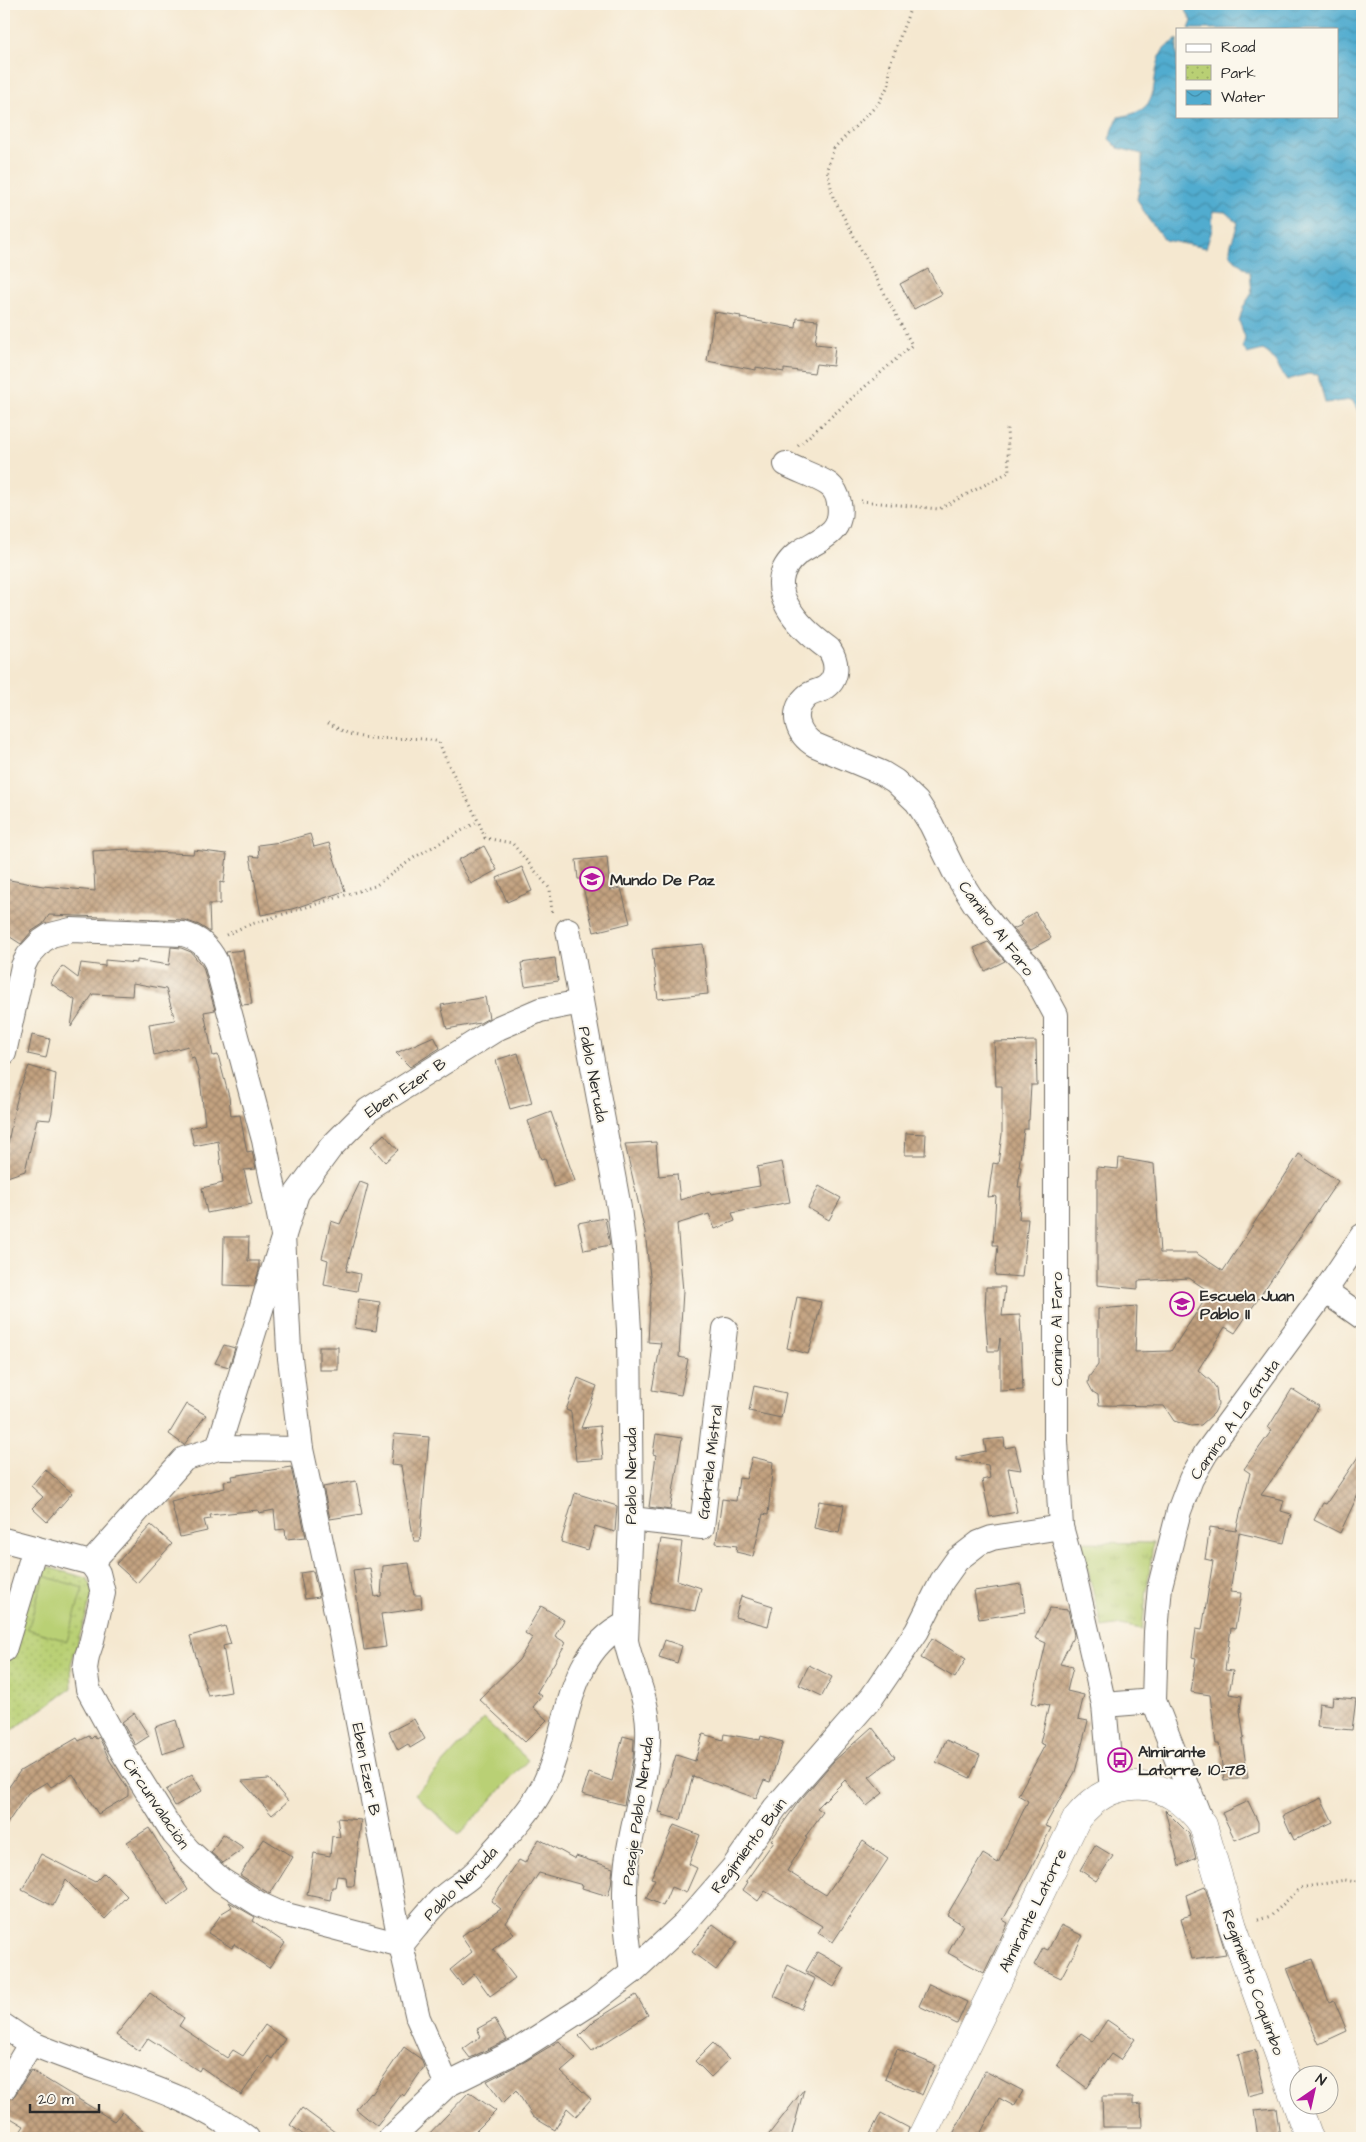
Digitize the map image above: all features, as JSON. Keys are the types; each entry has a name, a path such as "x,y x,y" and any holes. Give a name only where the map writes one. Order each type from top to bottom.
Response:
{"main road":[{"name":"Almirante Latorre","path":"921,2138 1077,1818 1086,1806 1112,1790 1137,1786 1153,1787 1168,1792 1182,1800 1203,1825"},
{"name":"Regimiento Coquimbo","path":"1203,1825 1233,1927 1309,2138"}],"street":[{"path":"786,464 829,485 839,499"},
{"name":"Camino Al Faro","path":"839,499 840,516 832,531 796,555 784,570 782,580 781,591 788,611 828,649 834,656 836,664 836,673 828,685 822,690 813,692 800,705 796,714 797,724 807,740 882,773 895,781 917,802 975,904 1030,968 1056,1014 1056,1441 1061,1528 1074,1574 1104,1705 1112,1790"},
{"path":"4,1053 23,966 28,956 42,941 51,935 71,930 183,934 191,936 205,945"},
{"name":"Pablo Neruda","path":"401,1945 441,1898 472,1875 526,1814 540,1794 551,1771 563,1733 569,1701 584,1667 602,1640 626,1624 631,1519 629,1330 624,1249 619,1208 568,930"},
{"name":"Eben Ezer B","path":"205,945 216,962 261,1130 283,1235 289,1350 301,1450 341,1634 401,1945 418,2018 447,2085"},
{"name":"Eben Ezer B","path":"218,1448 297,1193 331,1147 368,1110 498,1028 540,1010 581,1002"},
{"name":"Camino A La Gruta","path":"1203,1825 1154,1701 1156,1632 1160,1586 1169,1544 1191,1479 1206,1453 1325,1291 1362,1236"},
{"path":"1325,1291 1362,1318"},
{"name":"Gabriela Mistral","path":"631,1519 702,1527 725,1329"},
{"path":"4,1540 91,1563 184,1459 218,1448 301,1450"},
{"name":"Regimiento Buin","path":"391,2138 447,2085 545,2033 593,2002 632,1972 678,1929 738,1861 775,1808 872,1697 917,1631 942,1582 957,1560 979,1543 992,1538 1061,1528"},
{"path":"4,1650 35,1548"},
{"name":"Circunvalación","path":"91,1563 98,1572 103,1593 85,1668 88,1689 122,1751 174,1834 189,1851 221,1880 259,1904 279,1913 401,1945"},
{"name":"Pasaje Pablo Neruda","path":"626,1624 629,1659 643,1695 648,1724 648,1746 627,1862 625,1890 626,1934 632,1972"},
{"path":"1104,1705 1154,1701"},
{"path":"4,2026 31,2043 192,2103 232,2126 247,2138"},
{"path":"4,2088 31,2043"}],"path":[{"path":"786,464 795,449 912,345 833,197 827,168 834,148 878,104 889,84 890,64 912,4"},
{"path":"839,499 939,509 1010,472 1007,428"},
{"path":"328,723 351,735 367,738 424,738 439,742 446,761 479,822 485,838 512,842 550,889 552,919 568,930"},
{"path":"205,945 245,926 375,886 415,858 479,822"},
{"path":"1233,1927 1271,1916 1300,1888 1345,1880 1362,1883"}],"green space":[{"path":"1081,1542 1153,1543 1142,1629 1121,1625 1102,1628"},
{"path":"36,1564 87,1578 94,1590 71,1664 72,1688 4,1736 4,1668"},
{"path":"44,1576 83,1588 67,1641 28,1629"},
{"path":"484,1719 528,1760 459,1835 415,1794"}],"water":[{"path":"1182,4 1362,4 1362,425 1361,415 1352,400 1325,403 1318,375 1308,374 1287,380 1274,360 1263,350 1247,354 1243,347 1245,337 1239,321 1243,307 1252,293 1250,272 1235,260 1230,251 1238,223 1225,212 1213,211 1212,230 1206,248 1165,240 1148,219 1137,199 1142,173 1142,154 1118,148 1109,139 1118,117 1133,114 1149,102 1162,52 1176,40 1176,118 1338,118 1338,28 1189,28 1192,21"}],"building":[{"path":"928,269 942,294 914,309 900,284"},
{"path":"714,312 796,328 797,318 818,320 815,344 835,346 833,366 816,364 814,373 784,369 784,372 756,367 756,370 707,361"},
{"path":"310,834 314,847 329,843 345,891 292,909 261,915 250,856 259,857 258,845 281,842"},
{"path":"484,846 497,870 471,884 458,860"},
{"path":"129,849 129,851 193,854 194,850 227,854 224,883 220,882 220,904 209,904 210,932 199,925 184,920 49,915 43,924 32,931 21,944 4,933 4,879 43,886 95,891 93,851"},
{"path":"607,857 610,890 621,888 630,923 594,932 581,879 578,879 576,860"},
{"path":"522,867 532,891 507,902 497,878"},
{"path":"1035,912 1051,938 1031,949 1013,929 1022,925 1020,922"},
{"path":"988,942 1005,961 985,971 974,948"},
{"path":"703,944 708,994 658,999 652,949"},
{"path":"171,947 191,952 203,967 215,1010 204,1012 213,1056 218,1055 229,1097 231,1116 240,1115 247,1152 252,1151 256,1169 244,1170 252,1204 207,1213 202,1188 223,1183 218,1141 194,1146 190,1128 205,1124 200,1079 194,1057 191,1058 188,1046 154,1055 149,1024 175,1020 166,989 133,983 132,996 93,994 71,1027 75,1000 50,983 62,966 78,978 81,963 105,966 105,960 137,963 137,960 169,965"},
{"path":"243,950 252,1004 242,1005 226,952"},
{"path":"555,958 558,981 525,986 521,963"},
{"path":"485,997 489,1018 480,1023 447,1029 441,1005"},
{"path":"32,1035 50,1039 46,1058 28,1054"},
{"path":"434,1036 440,1048 410,1067 396,1053"},
{"path":"1036,1041 1037,1085 1031,1085 1028,1129 1024,1129 1019,1167 1021,1167 1018,1187 1021,1187 1019,1219 1028,1219 1022,1277 995,1275 998,1245 993,1245 996,1196 988,1197 993,1163 998,1164 1002,1134 1002,1086 996,1086 994,1042"},
{"path":"518,1053 532,1103 510,1109 496,1060"},
{"path":"29,1066 56,1074 52,1112 50,1120 37,1119 25,1171 4,1178 4,1163 14,1112 19,1091"},
{"path":"551,1112 575,1181 554,1187 545,1158 541,1159 528,1121"},
{"path":"906,1133 926,1134 925,1155 905,1155"},
{"path":"384,1134 398,1150 385,1162 371,1146"},
{"path":"656,1142 659,1176 677,1174 680,1200 710,1191 711,1194 760,1186 757,1167 782,1162 790,1202 732,1213 735,1221 715,1229 709,1214 677,1224 683,1291 679,1357 688,1359 681,1395 652,1390 661,1343 648,1342 651,1285 645,1232 625,1144"},
{"path":"1299,1154 1338,1181 1235,1333 1225,1327 1198,1370 1216,1388 1218,1405 1214,1413 1201,1425 1191,1426 1174,1421 1164,1406 1099,1405 1098,1395 1093,1392 1088,1383 1089,1377 1098,1365 1098,1309 1137,1306 1135,1352 1171,1351 1210,1292 1189,1278 1138,1281 1138,1289 1097,1285 1097,1167 1118,1169 1119,1158 1154,1164 1160,1253 1196,1253 1223,1271"},
{"path":"360,1182 368,1185 346,1271 360,1274 357,1291 324,1285 328,1260 322,1258 331,1221 340,1224"},
{"path":"819,1186 841,1198 829,1220 808,1208"},
{"path":"605,1218 610,1245 584,1250 578,1223"},
{"path":"224,1237 249,1237 248,1261 259,1261 259,1271 254,1286 223,1285"},
{"path":"986,1287 1005,1287 1002,1316 1020,1315 1023,1390 1000,1391 1000,1338 998,1351 988,1351 985,1311"},
{"path":"797,1297 821,1302 808,1354 787,1348"},
{"path":"359,1299 380,1302 376,1331 355,1328"},
{"path":"224,1345 235,1348 229,1367 215,1363"},
{"path":"319,1347 338,1347 338,1370 319,1370"},
{"path":"578,1378 597,1386 581,1428 600,1426 603,1459 576,1461 571,1412 566,1410"},
{"path":"754,1386 786,1393 781,1418 749,1411"},
{"path":"1292,1389 1319,1406 1293,1450 1261,1495 1284,1500 1281,1511 1291,1514 1284,1543 1239,1533 1230,1592 1241,1593 1235,1629 1231,1628 1225,1670 1233,1671 1229,1694 1242,1696 1240,1710 1244,1738 1242,1739 1248,1778 1224,1780 1219,1744 1216,1744 1210,1695 1191,1692 1196,1658 1192,1657 1196,1629 1202,1630 1213,1561 1205,1559 1210,1527 1236,1531 1250,1473 1244,1469 1272,1430 1268,1428"},
{"path":"187,1404 206,1415 184,1445 169,1434"},
{"path":"394,1434 429,1437 420,1541 414,1541 401,1466 391,1465"},
{"path":"656,1434 682,1438 670,1510 649,1507 656,1455 653,1454"},
{"path":"1004,1438 1005,1448 1015,1446 1021,1470 1008,1468 1017,1512 990,1517 982,1480 990,1478 988,1465 956,1460 956,1457 986,1451 984,1440"},
{"path":"1362,1451 1362,1486 1340,1533 1314,1520 1323,1503 1326,1504"},
{"path":"752,1457 773,1462 768,1515 763,1514 753,1556 736,1552 737,1546 716,1543 722,1499 736,1501 739,1478 746,1479"},
{"path":"291,1467 306,1537 286,1539 285,1529 276,1530 274,1510 259,1513 258,1510 210,1515 211,1519 204,1520 207,1531 180,1537 171,1501 225,1488 224,1481 233,1480 232,1476"},
{"path":"45,1469 72,1493 47,1522 32,1508 43,1497 31,1486"},
{"path":"356,1481 362,1514 330,1519 323,1487"},
{"path":"575,1493 617,1506 615,1532 595,1526 588,1550 561,1542"},
{"path":"819,1501 844,1505 839,1533 814,1528"},
{"path":"151,1525 172,1544 137,1583 116,1564"},
{"path":"661,1539 682,1542 677,1580 701,1588 695,1611 650,1603"},
{"path":"409,1563 414,1595 421,1595 422,1608 381,1614 386,1647 364,1650 353,1570 370,1568 375,1597 381,1596 383,1566"},
{"path":"313,1571 319,1597 305,1599 300,1573"},
{"path":"1021,1584 1025,1612 979,1619 974,1591"},
{"path":"741,1596 773,1606 768,1626 735,1617"},
{"path":"541,1606 564,1620 555,1636 566,1643 537,1692 542,1696 533,1707 547,1720 525,1742 479,1699 519,1660 532,1638 525,1633"},
{"path":"1050,1608 1068,1610 1074,1635 1060,1664 1073,1667 1067,1691 1084,1695 1078,1719 1088,1721 1075,1772 1045,1826 1051,1828 1003,1920 1008,1923 984,1973 948,1953 963,1925 947,1915 983,1854 998,1863 1028,1801 1018,1795 1045,1745 1040,1743 1049,1705 1032,1703 1046,1643 1035,1638"},
{"path":"225,1626 231,1644 223,1646 231,1692 208,1696 190,1636"},
{"path":"932,1638 966,1659 955,1678 921,1658"},
{"path":"665,1640 682,1646 677,1663 659,1657"},
{"path":"809,1665 832,1677 822,1696 799,1685"},
{"path":"1333,1697 1356,1699 1352,1730 1317,1727 1319,1703 1332,1705"},
{"path":"134,1713 149,1736 135,1745 122,1722"},
{"path":"414,1719 425,1739 410,1748 408,1744 398,1750 389,1732"},
{"path":"176,1720 184,1747 162,1754 155,1727"},
{"path":"872,1727 895,1757 869,1777 883,1793 867,1806 845,1780 817,1808 823,1812 805,1837 807,1838 787,1871 826,1895 863,1841 888,1859 833,1942 818,1933 822,1926 765,1891 758,1901 743,1890 748,1882 746,1881 774,1841 771,1840 797,1804 833,1762"},
{"path":"703,1734 723,1740 724,1734 760,1740 761,1736 783,1742 770,1782 764,1780 756,1798 693,1776 681,1820 663,1815 664,1813 659,1812 676,1755 695,1761"},
{"path":"89,1736 91,1739 94,1736 96,1739 99,1737 110,1761 128,1789 128,1796 98,1814 73,1774 51,1787 47,1782 28,1793 4,1828 4,1794 20,1771 77,1738 79,1741"},
{"path":"623,1736 634,1739 633,1759 624,1805 582,1794 589,1773 612,1781"},
{"path":"946,1740 980,1755 970,1778 936,1762"},
{"path":"192,1774 202,1791 175,1806 166,1790"},
{"path":"269,1779 288,1801 272,1815 242,1781"},
{"path":"1321,1798 1333,1822 1294,1840 1283,1816"},
{"path":"1248,1801 1258,1822 1258,1830 1235,1840 1222,1813"},
{"path":"1165,1810 1189,1834 1196,1858 1179,1866"},
{"path":"337,1818 361,1820 354,1886 347,1886 346,1877 337,1876 335,1887 332,1887 330,1900 307,1895 314,1853 330,1856 332,1836 340,1837"},
{"path":"674,1825 700,1835 689,1864 697,1868 686,1893 671,1887 663,1906 646,1898 655,1879 651,1878"},
{"path":"149,1828 188,1890 168,1905 127,1842"},
{"path":"223,1834 244,1848 223,1863 211,1853"},
{"path":"264,1839 293,1857 270,1894 240,1875"},
{"path":"539,1839 575,1859 576,1856 613,1868 608,1896 582,1888 583,1885 539,1873 506,1923 514,1934 493,1949 515,1978 490,1996 474,1974 462,1985 450,1970 472,1952 461,1936 501,1909 491,1901 519,1860 525,1863"},
{"path":"1095,1845 1113,1856 1096,1881 1080,1870"},
{"path":"41,1854 95,1882 104,1873 127,1896 105,1919 66,1880 53,1906 22,1890"},
{"path":"1205,1887 1226,1954 1192,1959 1181,1918 1191,1915 1186,1895"},
{"path":"229,1902 255,1917 253,1921 285,1943 269,1968 234,1944 232,1948 208,1933 222,1913 232,1907"},
{"path":"713,1924 737,1942 716,1970 692,1952"},
{"path":"1061,1925 1083,1936 1061,1978 1034,1965 1043,1948 1048,1950"},
{"path":"817,1952 845,1968 834,1987 806,1971"},
{"path":"1313,1959 1329,2002 1334,2000 1347,2031 1319,2044 1287,1968"},
{"path":"788,1965 815,1979 801,2009 774,1996"},
{"path":"929,1984 967,2002 957,2024 919,2006"},
{"path":"150,1993 184,2018 179,2026 227,2058 233,2050 243,2056 265,2025 285,2039 272,2059 268,2056 241,2095 201,2067 199,2071 148,2038 139,2051 116,2035"},
{"path":"636,1995 648,2015 592,2051 579,2036 594,2021"},
{"path":"495,2019 507,2040 470,2058 463,2049 481,2036 477,2029"},
{"path":"1107,2020 1135,2039 1120,2060 1111,2054 1087,2088 1057,2066 1081,2033 1093,2041"},
{"path":"559,2041 576,2059 561,2072 591,2099 576,2116 567,2108 555,2130 533,2117 516,2090 503,2103 487,2081"},
{"path":"713,2043 729,2060 711,2077 695,2061"},
{"path":"404,2047 421,2059 424,2067 404,2096 402,2094 377,2126 356,2109 370,2092 372,2094"},
{"path":"897,2049 935,2065 922,2095 885,2079"},
{"path":"1255,2050 1265,2092 1248,2096 1238,2054"},
{"path":"31,2070 114,2121 122,2112 152,2138 16,2138 24,2126 4,2114 4,2102 10,2100 15,2095"},
{"path":"985,2071 1023,2091 1014,2106 999,2098 978,2138 951,2138"},
{"path":"804,2089 791,2138 766,2138"},
{"path":"469,2092 496,2111 469,2138 425,2138"},
{"path":"1102,2097 1133,2097 1133,2105 1141,2104 1142,2127 1103,2127"},
{"path":"302,2108 343,2138 308,2138 290,2125"},
{"path":"1276,2108 1280,2138 1258,2138 1254,2110"},
{"path":"881,2113 909,2128 906,2138 868,2138"}],"place":[{"name":"Mundo De Paz","path":"592,879"},
{"name":"Escuela Juan Pablo II","path":"1182,1304"},
{"name":"Almirante Latorre, 10-78","path":"1120,1760"}]}
